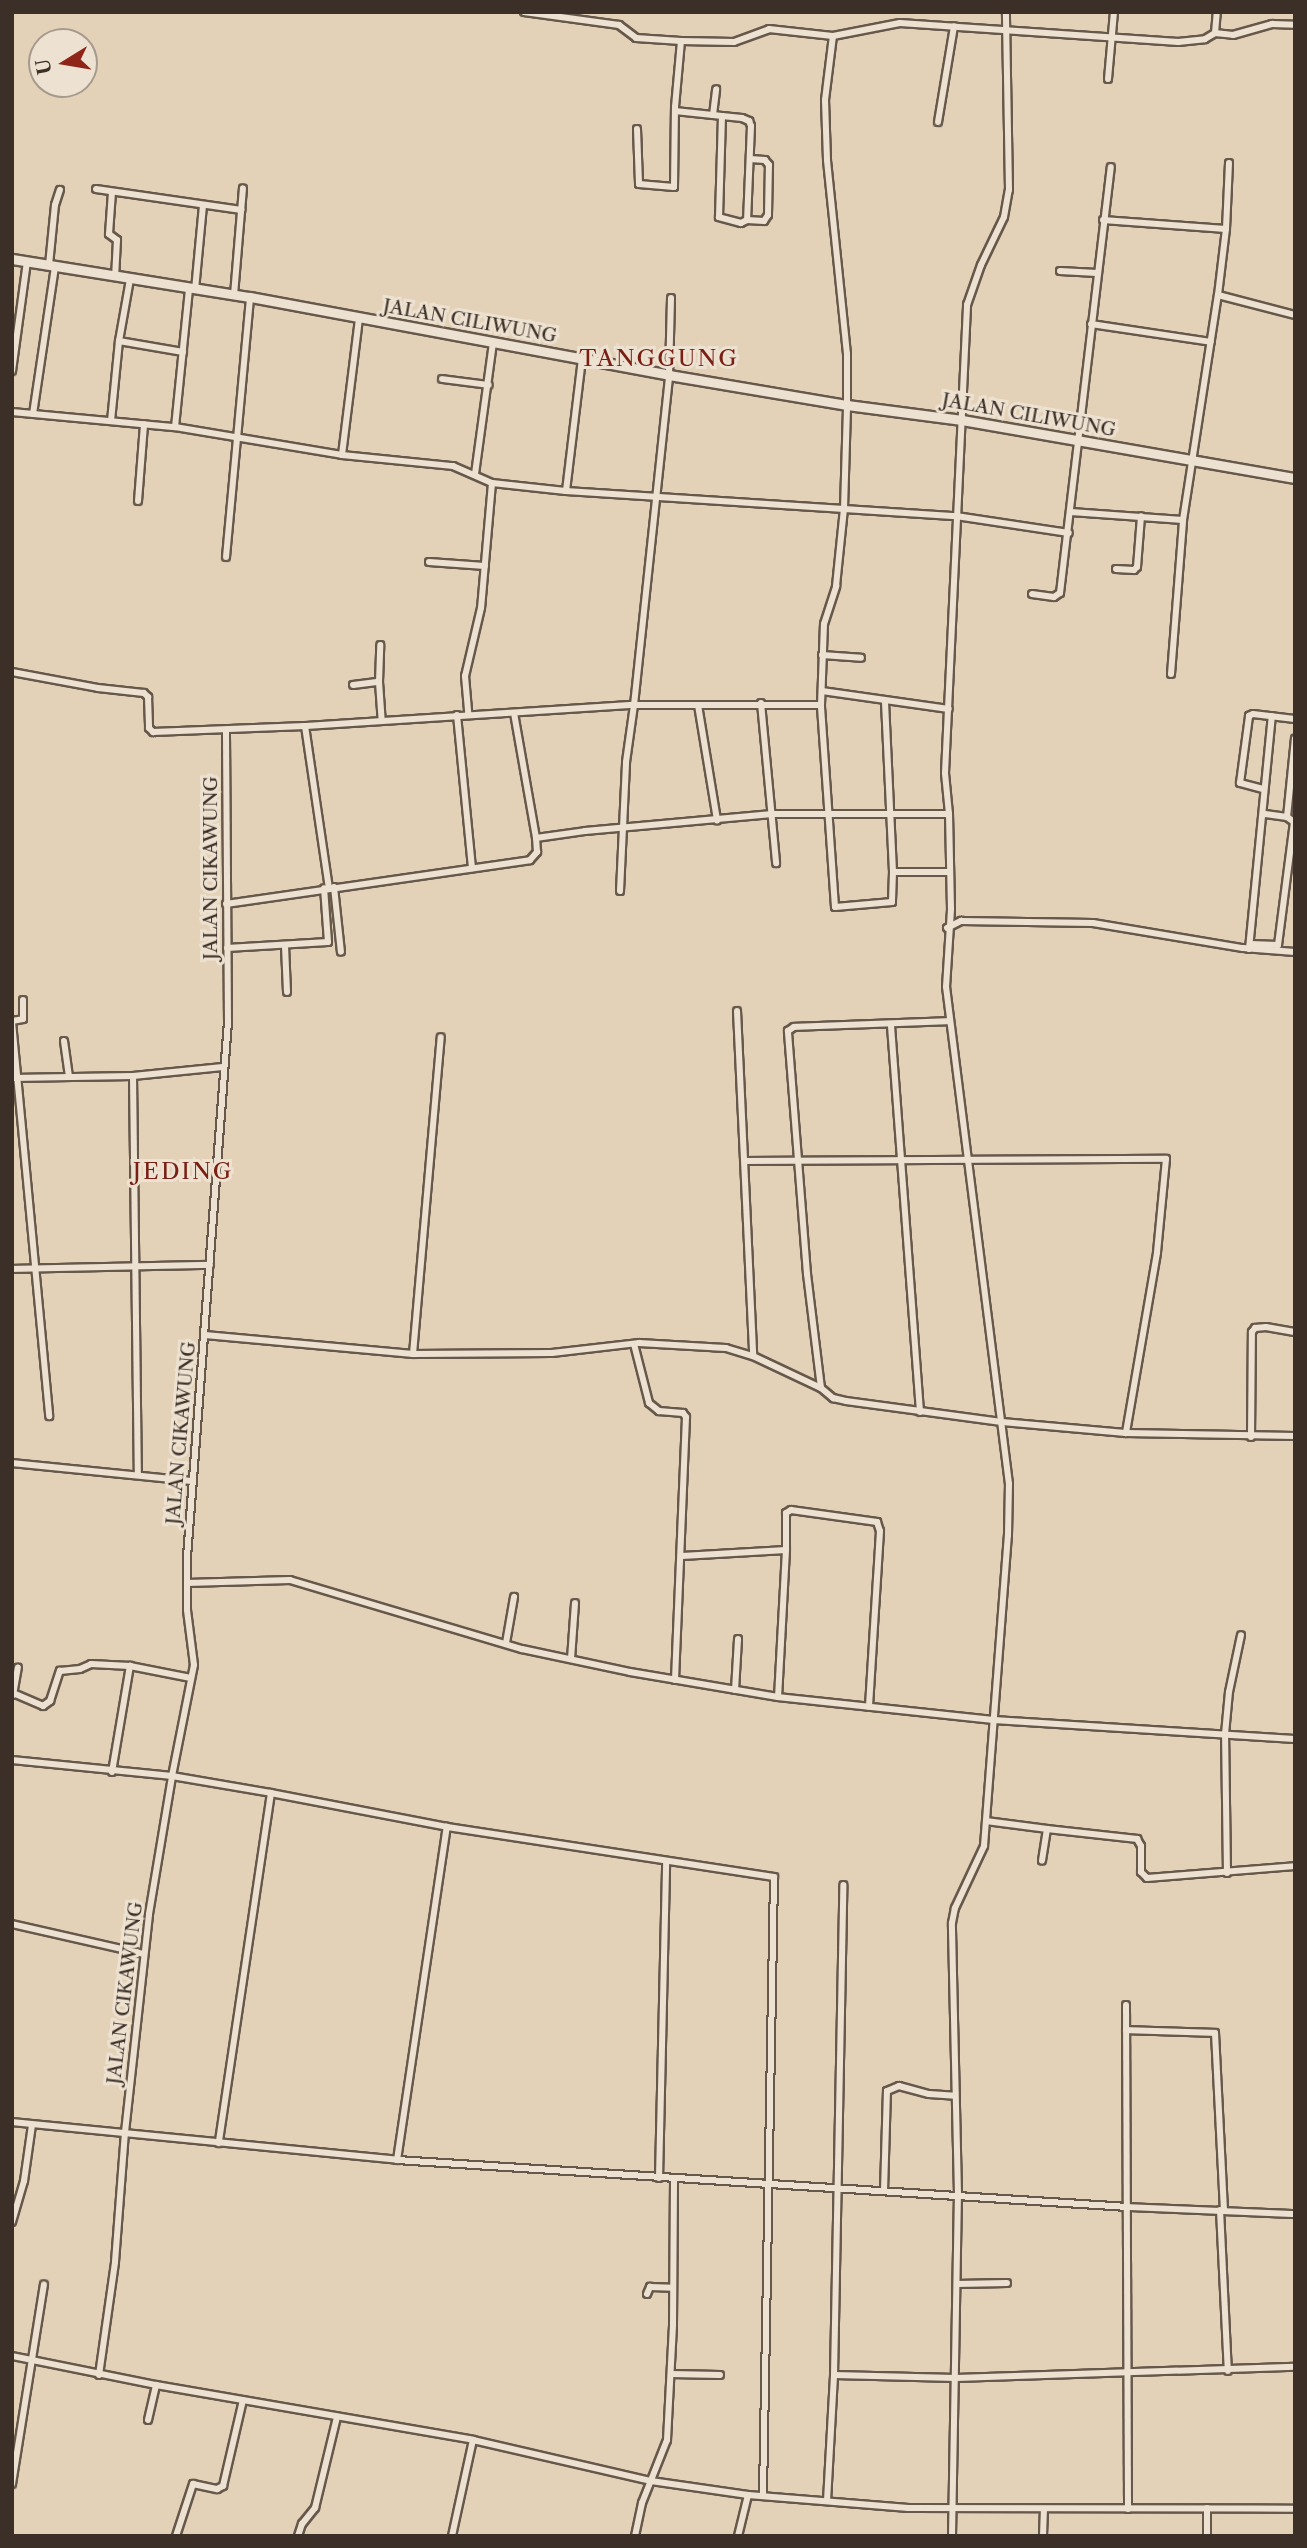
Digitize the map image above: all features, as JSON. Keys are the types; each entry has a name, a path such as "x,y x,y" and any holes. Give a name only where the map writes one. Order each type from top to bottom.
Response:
{"main road":[{"name":"JALAN CILIWUNG","path":"12,259 250,297 669,375 847,405 962,420 1295,478"}],"street":[{"path":"524,12 619,25 636,38 734,43 769,29 833,36 888,24 1178,42 1205,39 1215,33 1233,35 1272,24 1295,25"},
{"path":"952,2536 958,2194 952,1923 959,1898 983,1854 1008,1535 1009,1484 946,987 947,928 951,908 949,814 945,773 967,305 981,265 1004,217 1009,178 1006,12"},
{"path":"1108,79 1114,12"},
{"path":"1215,33 1217,12"},
{"path":"938,122 954,26"},
{"path":"833,36 825,100 847,354 847,405 844,509 836,586 824,624 821,705 835,907 893,901 885,702"},
{"path":"637,129 639,184 674,187 675,111 681,41"},
{"path":"713,115 716,89"},
{"path":"675,111 749,121 747,220"},
{"path":"722,116 719,217 741,223 747,220 764,221 768,215 769,165 765,160 750,159"},
{"path":"1171,674 1182,520 1218,295 1226,229 1229,163"},
{"path":"1032,594 1059,596 1069,533 1111,167"},
{"path":"233,295 243,188"},
{"path":"96,189 241,210"},
{"path":"33,414 52,265 55,205 61,190"},
{"path":"112,192 109,234 117,240 115,276"},
{"path":"175,427 203,205"},
{"path":"1103,220 1226,229"},
{"path":"12,371 27,261"},
{"path":"1060,271 1097,273"},
{"path":"111,421 118,341 130,279"},
{"path":"1218,295 1295,314"},
{"path":"226,557 235,436 250,297"},
{"path":"620,891 622,827 654,495 669,375 671,298"},
{"path":"342,455 359,319"},
{"path":"1091,324 1211,342"},
{"path":"118,341 183,352"},
{"path":"475,474 493,343"},
{"path":"566,491 582,359"},
{"path":"442,379 489,385"},
{"path":"12,412 175,427 342,455 453,466 492,483 566,491 956,516 1069,533"},
{"path":"138,501 144,424"},
{"path":"468,714 465,676 477,632 492,483"},
{"path":"1071,512 1182,520"},
{"path":"1116,569 1134,570 1137,567 1141,516"},
{"path":"429,562 485,566"},
{"path":"380,645 382,720"},
{"path":"822,655 861,659"},
{"path":"12,672 98,688 144,693 148,697 149,728 153,732 305,726 634,705 821,705"},
{"path":"352,685 380,682"},
{"path":"822,691 948,709"},
{"path":"761,703 776,863"},
{"path":"698,705 716,820"},
{"path":"226,904 530,860 537,852 536,838 514,713"},
{"path":"1264,789 1240,783 1249,716 1253,714 1295,719"},
{"path":"457,715 472,868"},
{"path":"1250,947 1272,716"},
{"path":"305,726 341,952"},
{"name":"JALAN CIKAWUNG","path":"99,2375 115,2262 125,2133 144,1954 172,1776 195,1656 187,1610 191,1481 205,1335 223,1067 229,1022 226,730"},
{"path":"1287,814 1295,738"},
{"path":"1250,947 1274,946 1279,941 1294,821 1287,814 1265,811"},
{"path":"536,838 622,827 772,814 949,814"},
{"path":"893,873 950,872"},
{"path":"227,948 328,942 329,888"},
{"path":"951,908 961,921"},
{"path":"947,928 961,921 1093,923 1295,952"},
{"path":"285,946 287,992"},
{"path":"23,1000 23,1019 12,1022 49,1416"},
{"path":"737,1012 753,1356"},
{"path":"821,1388 798,1160 790,1029 950,1021"},
{"path":"891,1026 920,1412"},
{"path":"413,1354 441,1037"},
{"path":"64,1041 69,1074"},
{"path":"16,1078 69,1074 133,1076 223,1067"},
{"path":"133,1076 138,1267 138,1475"},
{"path":"746,1161 1166,1159 1157,1253 1126,1433"},
{"path":"12,1269 210,1265"},
{"path":"1251,1437 1252,1332 1255,1328 1266,1327 1295,1332"},
{"path":"205,1335 413,1354 552,1353 634,1344 726,1348 753,1356 821,1388 833,1398 846,1401 1002,1422 1126,1433 1295,1436"},
{"path":"634,1344 649,1403 659,1410 683,1413 686,1417 675,1680"},
{"path":"12,1463 191,1481"},
{"path":"778,1697 786,1513 791,1510 877,1522 880,1531 869,1707"},
{"path":"682,1556 786,1550"},
{"path":"187,1583 290,1580 506,1643 571,1659 778,1697 993,1720 1295,1739"},
{"path":"506,1643 514,1597"},
{"path":"571,1659 575,1603"},
{"path":"1227,1873 1225,1734 1241,1635"},
{"path":"735,1690 738,1639"},
{"path":"18,1667 13,1695 43,1706 50,1701 64,1669 80,1669 91,1664 130,1666 191,1678"},
{"path":"112,1772 130,1666"},
{"path":"12,1760 172,1776 447,1827 666,1863 774,1877 763,2496"},
{"path":"219,2143 271,1793"},
{"path":"986,1821 1137,1839 1141,1846 1141,1872 1144,1877 1295,1866"},
{"path":"397,2160 447,1827"},
{"path":"1042,1861 1047,1829"},
{"path":"659,2178 666,1863"},
{"path":"827,2501 834,2375 843,1885"},
{"path":"12,1924 144,1954"},
{"path":"1126,2005 1128,2509"},
{"path":"1126,2029 1215,2033 1228,2371"},
{"path":"884,2190 887,2091 900,2086 929,2094 956,2095"},
{"path":"12,2122 397,2160 767,2185 958,2194 1127,2207 1295,2214"},
{"path":"12,2222 26,2168 32,2125"},
{"path":"635,2536 651,2481 667,2440 671,2374 674,2179"},
{"path":"957,2284 1007,2283"},
{"path":"12,2484 44,2285"},
{"path":"648,2294 650,2287 673,2288"},
{"path":"12,2356 99,2375 473,2441 651,2481 748,2496 908,2508 954,2506 1044,2509 1295,2509"},
{"path":"834,2375 956,2378 1127,2370 1228,2371 1295,2367"},
{"path":"671,2374 720,2375"},
{"path":"148,2420 156,2385"},
{"path":"176,2536 192,2484 217,2489 223,2486 243,2400"},
{"path":"298,2536 302,2524 314,2508 337,2417"},
{"path":"452,2536 473,2441"},
{"path":"738,2536 748,2496"},
{"path":"1207,2508 1207,2536"},
{"path":"1043,2536 1044,2509"}],"district":[{"name":"TANGGUNG","path":"659,358"},
{"name":"JEDING","path":"183,1171"}]}
